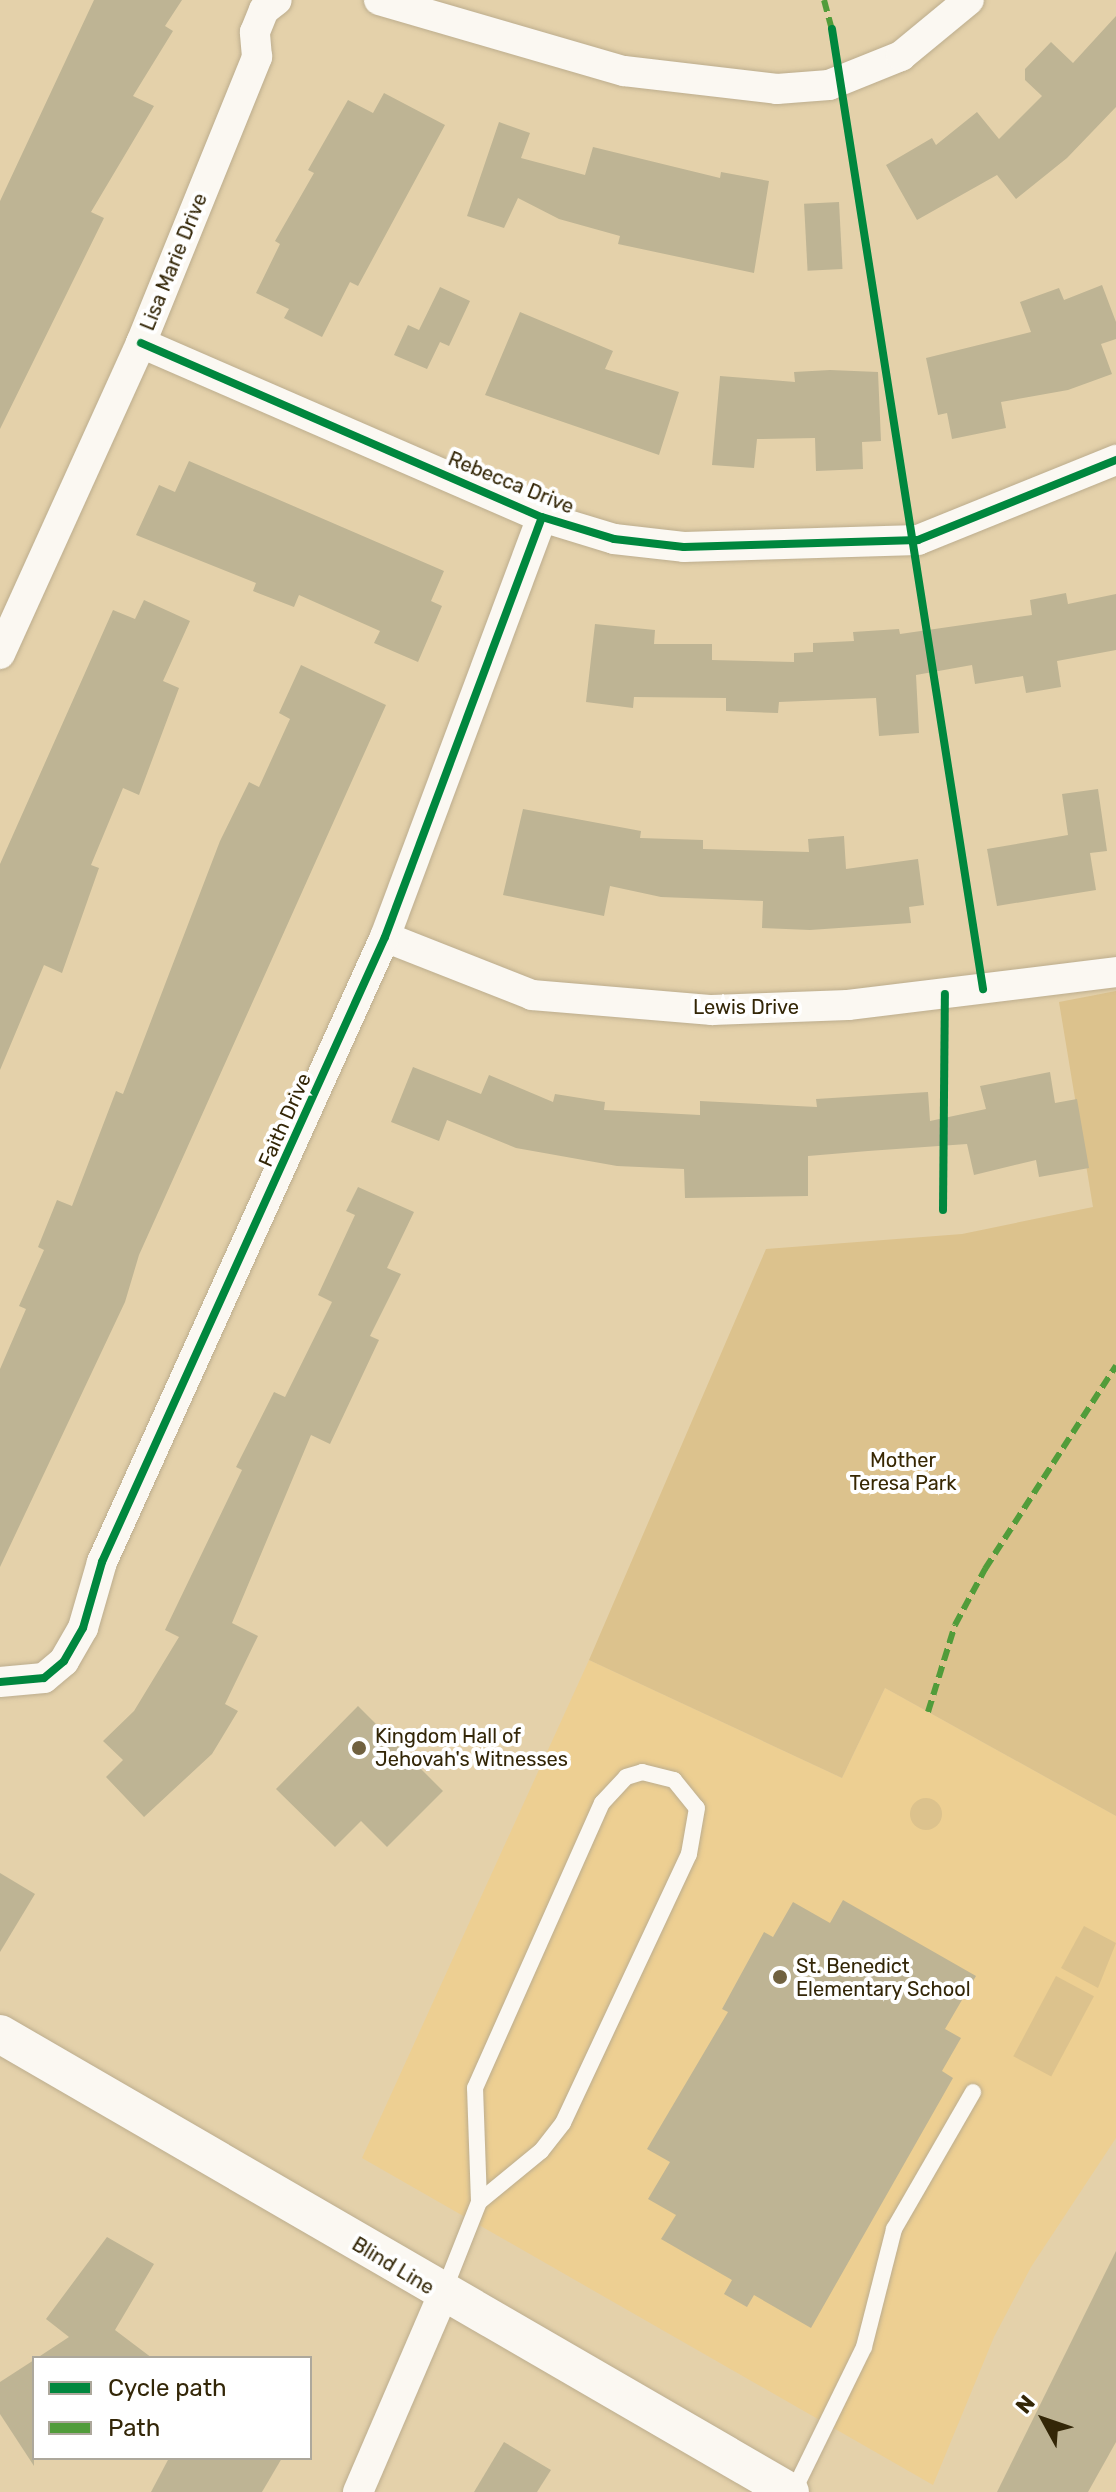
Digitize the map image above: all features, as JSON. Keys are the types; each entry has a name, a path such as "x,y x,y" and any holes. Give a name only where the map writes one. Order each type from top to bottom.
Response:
{"street":[{"name":"Lisa Marie Drive","path":"0,654 141,343 257,57 255,32 264,10 277,0"},
{"path":"379,0 624,71 777,89 829,85 901,56 969,0"},
{"name":"Rebecca Drive","path":"141,343 542,517 614,539 684,547 918,540 1116,460"},
{"name":"Faith Drive","path":"0,1682 44,1678 64,1661 83,1628 102,1562 385,937 542,517"},
{"name":"Lewis Drive","path":"385,937 532,995 712,1010 848,1005 1116,972"},
{"name":"Blind Line","path":"0,2034 443,2295 791,2492"},
{"path":"358,2492 443,2295"}],"lane":[{"path":"443,2295 479,2202 475,2088 602,1803 626,1777 642,1772 674,1780 697,1808 683,1868 563,2123 531,2161 479,2202"},
{"path":"791,2492 864,2347 894,2229 973,2092"}],"shaded area":[{"name":"St. Benedict Elementary School","path":"589,1660 842,1778 885,1688 1116,1816 1116,2138 1031,2267 994,2337 933,2485 362,2158"}],"green space":[{"name":"Mother Teresa Park","path":"1116,991 1116,1816 885,1688 842,1778 589,1660 766,1249 962,1234 1093,1207 1059,1002"},
{"path":"926,1798 937,1803 942,1814 937,1825 926,1830 915,1825 910,1814 915,1803"},
{"path":"1084,1926 1116,1943 1098,1988 1061,1968"},
{"path":"1056,1976 1094,1996 1051,2077 1013,2056"}],"building":[{"path":"94,0 182,0 165,26 173,31 133,96 154,106 91,212 104,218 0,429 0,201"},
{"path":"1116,16 1116,107 1067,158 1016,199 997,175 917,220 886,165 932,138 936,145 977,112 999,139 1042,96 1025,80 1025,69 1051,42 1073,63"},
{"path":"384,93 445,125 358,286 350,282 322,337 284,318 289,309 256,293 280,244 275,241 314,173 308,170 348,100 373,113"},
{"path":"499,122 530,133 521,158 585,175 593,147 720,178 721,172 769,181 754,273 618,244 620,236 559,219 518,198 504,228 467,216"},
{"path":"839,202 843,269 808,271 804,204"},
{"path":"1102,285 1116,322 1116,339 1101,344 1112,374 1068,390 1001,402 1006,428 952,439 947,413 938,415 926,358 1031,332 1020,302 1059,288 1064,300"},
{"path":"440,287 470,301 449,346 440,342 427,369 394,355 408,325 419,330"},
{"path":"520,312 613,351 605,369 679,392 659,455 485,395"},
{"path":"794,372 878,372 881,441 862,442 863,469 816,471 815,438 757,439 754,468 712,465 720,376 795,382"},
{"path":"189,461 444,571 431,601 442,606 418,662 374,643 380,631 299,595 294,607 253,591 256,583 136,535 159,485 175,492"},
{"path":"1066,593 1068,604 1116,594 1116,650 1057,661 1061,687 1026,693 1023,676 975,684 972,665 916,675 919,733 879,736 876,698 779,702 778,713 726,711 726,698 634,697 633,708 586,702 595,624 655,630 654,644 712,644 712,660 794,662 794,653 813,652 813,643 854,641 853,632 899,629 900,634 1032,615 1030,600"},
{"path":"144,600 190,621 163,681 179,688 139,795 123,788 91,865 99,868 62,973 44,965 0,1070 0,864 113,610 135,619"},
{"path":"301,665 386,705 139,1255 125,1302 0,1567 0,1369 26,1309 19,1306 44,1250 38,1247 57,1200 72,1206 116,1091 123,1094 220,841 249,782 259,787 290,719 279,713"},
{"path":"1098,789 1107,851 1090,853 1096,890 997,906 987,849 1068,835 1062,794"},
{"path":"523,809 641,831 640,838 703,840 703,849 809,852 808,839 844,836 846,869 918,859 924,905 909,907 911,923 810,930 762,928 763,901 661,897 610,886 604,916 503,895"},
{"path":"413,1067 481,1094 489,1075 553,1102 555,1094 605,1102 604,1110 700,1115 700,1101 817,1107 816,1099 928,1092 930,1121 986,1109 980,1086 1050,1072 1055,1103 1077,1099 1089,1168 1039,1177 1036,1160 974,1175 967,1144 868,1151 808,1156 808,1196 685,1198 684,1169 617,1166 516,1148 447,1120 439,1141 391,1122"},
{"path":"358,1187 414,1212 387,1268 401,1274 370,1336 379,1340 330,1444 311,1435 232,1623 258,1636 225,1704 238,1711 212,1754 144,1817 106,1777 123,1760 103,1741 134,1711 179,1637 165,1630 242,1470 236,1467 274,1392 285,1397 332,1302 318,1295 355,1215 346,1211"},
{"name":"Kingdom Hall of Jehovah's Witnesses","path":"358,1706 443,1791 387,1847 361,1821 335,1847 276,1789"},
{"path":"0,1873 35,1894 0,1952"},
{"path":"843,1900 976,1976 945,2029 961,2038 942,2071 953,2078 811,2328 754,2295 747,2307 724,2294 732,2280 661,2239 676,2215 648,2199 670,2162 647,2149 728,2012 722,2009 764,1932 773,1937 793,1902 830,1923"},
{"path":"107,2237 154,2264 115,2330 149,2356 40,2356 69,2337 46,2319"},
{"path":"1116,2251 1116,2442 1088,2492 997,2492"},
{"path":"32,2361 34,2466 0,2414 0,2382"},
{"path":"504,2442 551,2470 537,2492 474,2492"},
{"path":"168,2460 281,2460 262,2492 151,2492"}],"marked path":[{"path":"824,0 832,29"},
{"path":"928,1712 955,1625 985,1569 1116,1366"}],"cycle path":[{"path":"832,29 983,989"},
{"path":"141,343 542,517 614,539 684,547 918,540 1116,460"},
{"path":"0,1682 44,1678 64,1661 83,1628 102,1562 385,937 542,517"},
{"path":"943,1210 945,994"}],"place":[{"name":"Kingdom Hall of Jehovah's Witnesses","path":"359,1748"},
{"name":"St. Benedict Elementary School","path":"780,1977"}]}
